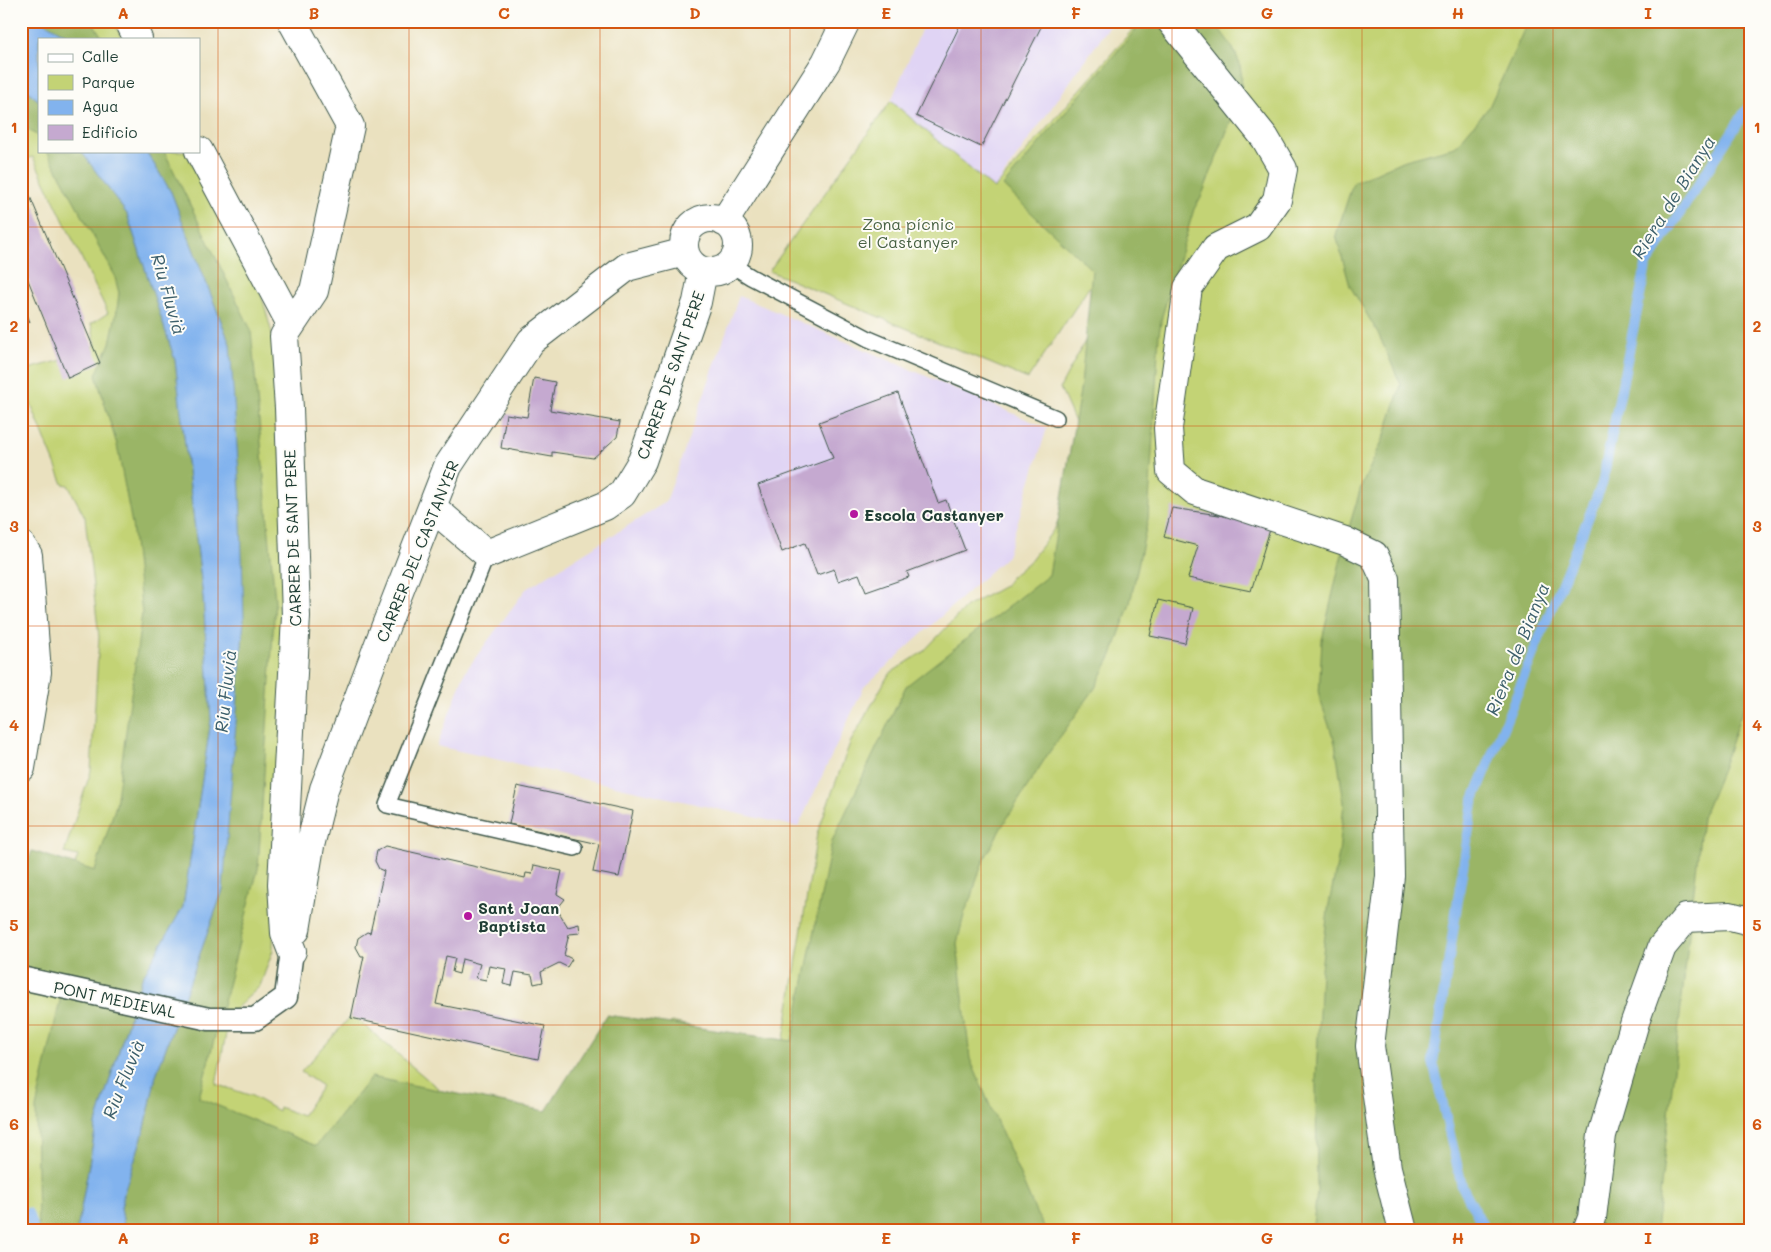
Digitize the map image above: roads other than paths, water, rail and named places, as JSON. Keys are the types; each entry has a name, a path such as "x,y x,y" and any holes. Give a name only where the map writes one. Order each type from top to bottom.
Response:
{"street":[{"path":"129,21 138,38"},
{"name":"CARRER DE SANT PERE","path":"209,1019 254,1019 286,997 292,951 285,933 282,884 296,616 289,408 284,336 314,291 350,126 292,21"},
{"path":"724,222 826,62 846,21"},
{"path":"1171,21 1265,138 1283,169 1277,200 1258,227 1216,248 1188,288 1168,428 1171,471 1195,491 1345,541 1374,555 1385,579 1390,876 1370,1046 1387,1168 1403,1231"},
{"path":"199,152 292,324"},
{"path":"712,218 724,222 732,228 738,246 736,256 730,264 717,272 694,262 684,240 690,228 700,221 712,218"},
{"name":"CARRER DE SANT PERE","path":"487,554 605,506 622,494 642,461 697,302 694,262"},
{"name":"CARRER DEL CASTANYER","path":"292,951 310,846 324,790 379,642 448,466 530,341 627,267 694,262"},
{"path":"432,507 487,554"},
{"path":"21,768 38,672 24,550"},
{"path":"1587,1231 1592,1218 1602,1135 1635,1022 1662,947 1686,918 1730,916 1750,921"},
{"name":"PONT MEDIEVAL","path":"21,978 209,1019"}],"lane":[{"path":"730,264 751,278 869,339 1056,418"},
{"path":"487,554 387,805 575,848"}],"water":[{"path":"21,21 42,21 71,38 38,38 38,100 21,85"},
{"name":"Riu Fluvià","path":"82,152 147,152 171,192 230,344 240,490 244,619 223,890 156,1075 145,1128 124,1192 121,1208 125,1231 77,1231 97,1120 142,978 183,907 211,720 203,597 175,360 127,214"}],"waterway":[{"name":"Riera de Bianya","path":"1486,1231 1462,1186 1433,1062 1473,802 1602,484 1646,266 1750,104"},
{"path":"21,1214 28,1213 34,1231"}],"place":[{"name":"Escola Castanyer","path":"854,514"},
{"name":"Sant Joan Baptista","path":"468,916"}],"park label":[{"name":"Zona pícnic el Castanyer","path":"908,232"}]}
